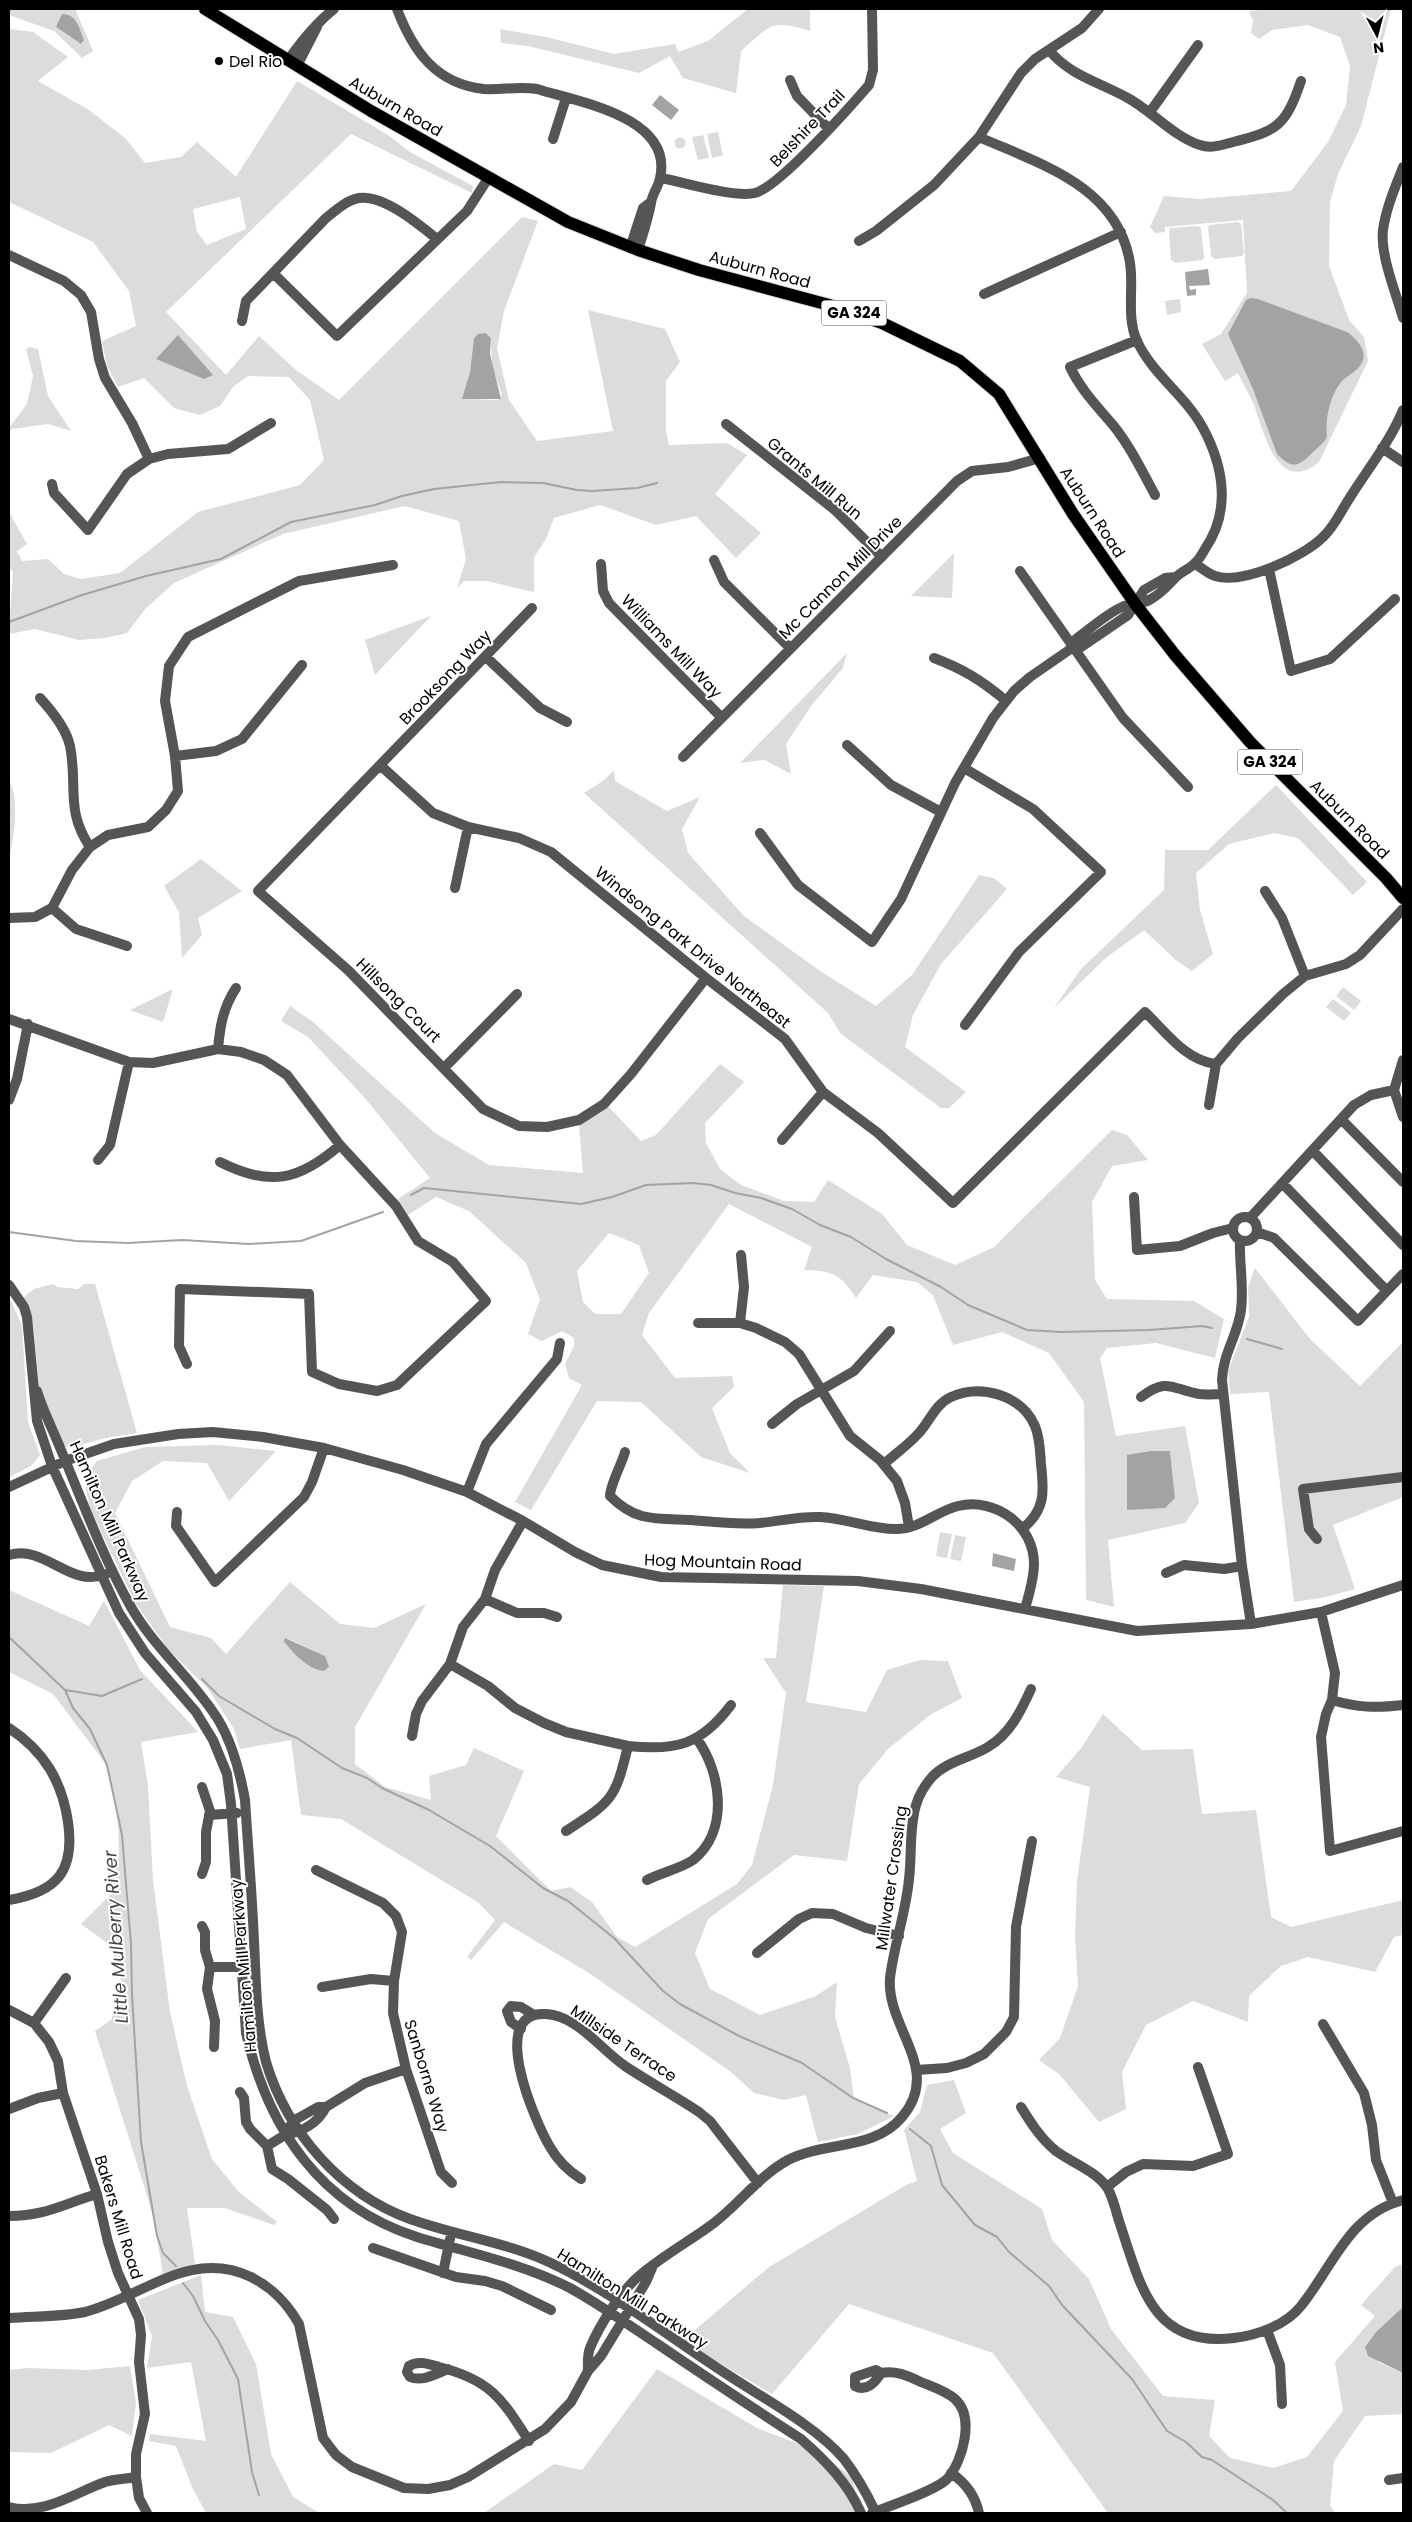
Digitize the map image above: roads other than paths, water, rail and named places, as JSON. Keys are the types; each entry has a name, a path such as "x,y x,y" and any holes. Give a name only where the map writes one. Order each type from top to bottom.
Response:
{"main road":[{"name":"Auburn Road","path":"206,9 293,63 568,222 634,249 699,270 833,306 882,323 952,357 988,382 999,394 1073,514 1136,605 1250,742 1386,878 1403,898"}],"street":[{"path":"293,63 317,27 334,9"},
{"path":"397,9 418,53 445,78 465,86 486,89 522,86 566,98 628,119 643,128 652,138 658,151 661,178 651,202 651,212 634,249"},
{"name":"Belshire Trail","path":"661,178 732,193 755,193 780,179 868,85 873,70 872,9"},
{"path":"858,241 876,232 934,185 979,137 1022,73 1035,60 1082,28 1099,9"},
{"path":"1150,112 1198,45"},
{"path":"1050,50 1060,63 1072,71 1128,97 1190,141 1201,145 1220,146 1263,135 1273,129 1294,102 1301,81"},
{"path":"790,80 797,96 828,128"},
{"path":"553,139 566,98"},
{"path":"760,833 798,884 872,942 901,899 941,812 992,718 1005,700 1030,677 1072,648 1081,647 1088,643 1128,615 1144,590 1165,578 1175,577 1195,564 1212,539 1221,516 1223,492 1220,470 1200,422 1152,365 1137,340 1132,323 1130,263 1120,232 1110,213 1093,194 1066,175 979,137"},
{"path":"1402,172 1387,210 1383,245 1403,318"},
{"path":"273,273 337,336 467,211 489,177"},
{"path":"242,321 246,301 326,218 339,207 358,198 368,197 382,202 416,222 437,239"},
{"path":"984,294 1120,232"},
{"path":"9,255 64,281 81,295 90,312 99,359 106,378 132,423 149,460"},
{"path":"1137,340 1070,367 1088,398 1129,448 1154,495"},
{"path":"1195,564 1214,576 1230,578 1269,569 1293,559 1325,536 1382,448 1403,410"},
{"path":"52,484 54,493 88,530 127,474 149,460 168,454 228,449 271,423"},
{"name":"Grants Mill Run","path":"726,424 835,510 882,557"},
{"path":"1382,448 1403,462"},
{"name":"Mc Cannon Mill Drive","path":"683,757 957,481 972,471 1008,467 1040,458"},
{"path":"714,560 724,582 790,648"},
{"name":"Williams Mill Way","path":"601,564 603,591 609,603 721,717"},
{"path":"9,918 36,917 52,908 72,870 90,847 108,836 148,826 166,810 178,791 175,756 165,701 169,666 188,637 299,580 393,565"},
{"path":"1269,569 1291,671 1330,659 1395,599"},
{"path":"1020,570 1072,648 1124,718 1188,787"},
{"name":"Brooksong Way","path":"258,892 532,608"},
{"path":"486,656 535,704 567,722"},
{"path":"934,658 961,668 980,679 1005,700"},
{"path":"175,756 216,751 242,740 302,665"},
{"path":"40,698 55,716 68,738 72,761 73,806 78,827 90,847"},
{"path":"847,745 871,770 891,785 941,812"},
{"name":"Windsong Park Drive Northeast","path":"381,766 433,813 468,827 519,838 551,852 706,978 785,1039 823,1092 878,1133 953,1202 1145,1012 1193,1058 1216,1064"},
{"path":"964,768 1033,810 1101,872 1019,952 965,1025"},
{"path":"454,888 468,827"},
{"path":"1265,891 1282,918 1305,976"},
{"name":"Hillsong Court","path":"258,892 326,949 444,1067 483,1109 519,1126 547,1127 579,1120 604,1104 631,1074 706,978"},
{"path":"52,908 76,929 127,946"},
{"path":"1209,1105 1216,1064 1238,1038 1283,994 1305,976 1346,964 1372,943 1403,909"},
{"path":"218,1049 220,1026 227,1002 236,988"},
{"path":"444,1067 517,994"},
{"path":"9,1019 28,1024 129,1062 153,1063 218,1049 241,1052 264,1060 286,1075 340,1145 396,1206 418,1241 453,1262 486,1301 413,1373 397,1386 377,1391 338,1384 312,1372 309,1294 180,1289 179,1346 187,1364"},
{"path":"9,1100 17,1079 28,1024"},
{"path":"1403,1060 1394,1090 1403,1117"},
{"path":"98,1160 110,1145 129,1062"},
{"path":"1250,1218 1354,1105 1371,1095 1394,1090"},
{"path":"782,1140 823,1092"},
{"path":"1342,1119 1403,1182"},
{"path":"220,1162 248,1174 261,1177 285,1176 309,1170 340,1145"},
{"path":"1313,1151 1403,1246"},
{"path":"1282,1182 1387,1291"},
{"path":"1134,1197 1137,1250 1175,1247 1233,1228"},
{"path":"1240,1240 1251,1240 1257,1232 1257,1225 1250,1218 1240,1217 1234,1223 1233,1228 1234,1234 1240,1240 1241,1309 1237,1326 1223,1362 1223,1394 1242,1566 1251,1624"},
{"path":"1257,1232 1274,1238 1358,1321 1403,1274"},
{"path":"740,1323 744,1287 741,1255"},
{"name":"Hamilton Mill Parkway","path":"9,1285 21,1302 27,1317 36,1421 52,1466 119,1613 145,1653 196,1712 213,1740 226,1774 232,1814 246,2033 254,2066 265,2095 285,2136 309,2166 338,2195 379,2221 416,2236 533,2270 571,2289 622,2320 800,2439 826,2461 841,2479 861,2513"},
{"path":"698,1322 740,1323 772,1334 799,1354 850,1436 884,1464 901,1489 909,1527"},
{"path":"772,1424 797,1404 854,1371 890,1331"},
{"path":"467,1492 486,1444 557,1359 560,1343"},
{"name":"Hamilton Mill Parkway","path":"33,1378 40,1402 131,1607 156,1645 203,1699 219,1721 232,1746 240,1770 246,1813 262,2045 274,2084 300,2132 340,2179 356,2191 411,2220 540,2258 563,2269 618,2302 805,2425 842,2457 859,2480 874,2513"},
{"path":"1141,1397 1156,1387 1174,1386 1200,1394 1223,1394"},
{"path":"884,1464 920,1433 930,1417 948,1398 976,1390 988,1391 1012,1400 1034,1424 1038,1434 1043,1484 1041,1504 1037,1513 1033,1520 1022,1528"},
{"name":"Hog Mountain Road","path":"9,1487 65,1460 114,1444 178,1434 213,1432 263,1437 362,1457 467,1492 523,1520 575,1552 602,1565 661,1577 858,1582 921,1589 1137,1631 1251,1624 1321,1612 1403,1585"},
{"path":"177,1512 176,1526 215,1582 304,1497 312,1482 324,1448"},
{"path":"624,1452 619,1474 610,1489 610,1496 629,1511 641,1516 744,1523 818,1517 884,1529 918,1525 943,1511 969,1504 994,1508 1006,1514 1022,1528 1030,1544 1034,1565 1025,1609"},
{"path":"1317,1538 1309,1529 1303,1489 1403,1477"},
{"path":"412,1736 416,1714 422,1701 450,1664 463,1627 484,1599 495,1570 523,1520"},
{"path":"9,1555 18,1552 37,1555 73,1575 89,1579 114,1571"},
{"path":"1166,1573 1184,1564 1224,1569 1242,1566"},
{"path":"484,1599 517,1613 544,1613 557,1617"},
{"path":"1321,1612 1335,1673 1332,1700 1326,1714 1321,1737 1330,1850 1403,1831"},
{"path":"450,1664 488,1686 515,1708 544,1723 566,1732 628,1746 676,1747 697,1739 720,1718 730,1705"},
{"name":"Millwater Crossing","path":"588,2371 589,2350 610,2313 639,2276 715,2222 770,2172 789,2160 821,2149 868,2140 882,2134 902,2117 913,2099 917,2081 914,2056 899,2026 890,1997 890,1978 910,1879 915,1806 922,1790 933,1776 951,1763 989,1746 1001,1738 1018,1717 1031,1689"},
{"path":"1332,1700 1366,1708 1403,1704"},
{"path":"9,1728 41,1757 56,1777 65,1798 70,1837 67,1864 54,1883 38,1894 9,1900"},
{"path":"647,1880 691,1861 700,1853 709,1839 716,1817 718,1796 715,1772 706,1752 697,1739"},
{"path":"566,1831 607,1803 617,1788 628,1746"},
{"path":"202,1787 208,1799 209,1816 206,1832 206,1862 202,1874"},
{"path":"209,1816 246,1813"},
{"path":"916,2070 947,2068 966,2064 984,2054 1006,2032 1014,2017 1016,1927 1032,1841"},
{"name":"Sanborne Way","path":"316,1870 383,1903 396,1916 402,1932 394,1981 393,2013 406,2068 441,2172 452,2183"},
{"path":"757,1953 799,1920 812,1914 834,1914 866,1928 899,1936"},
{"path":"202,1926 205,1932 205,1950 210,1967 208,1989 216,2021 214,2047"},
{"path":"210,1967 256,1966"},
{"path":"34,2023 66,1978"},
{"path":"322,1987 371,1979 394,1981"},
{"name":"Millside Terrace","path":"521,2029 508,2016 507,2011 511,2006 521,2007 534,2015 546,2014 560,2017 586,2032 623,2065 700,2112 710,2121 758,2183"},
{"name":"Bakers Mill Road","path":"9,2010 34,2023 49,2042 58,2060 63,2093 97,2194 108,2242 128,2296 139,2319 141,2335 139,2362 145,2414 136,2454 136,2477 139,2498 147,2513"},
{"path":"534,2015 525,2022 521,2029 517,2055 523,2087 534,2117 564,2167 581,2179"},
{"path":"1323,2024 1364,2093 1372,2125 1376,2160 1393,2203"},
{"path":"1107,2188 1126,2172 1143,2164 1193,2166 1228,2154 1198,2067"},
{"path":"285,2136 293,2121 318,2107 326,2107 365,2083 406,2068"},
{"path":"240,2092 244,2098 246,2122 250,2129 267,2146 272,2168 328,2210 334,2219"},
{"path":"9,2109 38,2098 63,2093"},
{"path":"267,2146 285,2136 300,2132 322,2115 326,2107"},
{"path":"1021,2107 1039,2136 1056,2150 1093,2174 1107,2188 1141,2286 1152,2308 1165,2321 1192,2336 1216,2340 1240,2338 1267,2330 1300,2308 1358,2224 1393,2203 1403,2200"},
{"path":"9,2216 42,2214 69,2202 97,2194"},
{"path":"443,2273 452,2231"},
{"path":"373,2248 395,2253 443,2273 502,2286 551,2310"},
{"name":"Millwater Crossing","path":"9,2318 86,2312 190,2269 214,2267 237,2271 275,2291 291,2309 299,2324 323,2438 336,2454 352,2467 404,2488 428,2489 450,2485 468,2477 545,2430 571,2402 588,2371 630,2310 652,2268"},
{"path":"1267,2330 1280,2365 1282,2404"},
{"path":"448,2369 468,2375 495,2393 529,2441"},
{"path":"874,2513 936,2487 951,2473 962,2447 966,2427 957,2400 944,2391 895,2372 881,2373"},
{"path":"951,2473 966,2485 978,2504 979,2513"},
{"path":"9,2507 17,2509 46,2507 108,2481 136,2477"},
{"path":"1389,2480 1403,2478"}],"waterway":[{"path":"9,622 82,595 146,576 221,559 291,522 375,505 402,496 434,489 501,482 543,483 592,491 637,488 657,483"},
{"path":"411,1195 424,1188 581,1204 612,1197 646,1185 693,1183 711,1185 735,1193 761,1198 792,1209 820,1225 851,1237 886,1259 941,1287 968,1305 1027,1330 1061,1332 1149,1330 1202,1326 1212,1328"},
{"path":"9,1232 76,1241 128,1243 182,1240 249,1244 301,1241 383,1212"},
{"path":"1247,1339 1282,1349"},
{"name":"Little Mulberry River","path":"9,1637 65,1690 73,1708 90,1729 107,1765 122,1835 131,1944 132,1995 141,2142 157,2236 163,2253 176,2266"},
{"path":"65,1690 102,1696 142,1679"},
{"path":"202,1679 219,1696 275,1729 297,1738 342,1768 367,1778 382,1788 429,1810 490,1846 543,1888 568,1901 614,1938 663,1991 680,2004 739,2036 802,2063 853,2098 887,2113"},
{"path":"910,2129 931,2146 942,2185 975,2225 997,2237 1009,2252 1049,2286 1062,2305 1132,2379 1167,2431 1186,2442 1202,2457 1212,2460 1273,2500 1287,2513"},
{"name":"Little Mulberry River","path":"183,2283 193,2296 238,2379 252,2472 259,2495"}],"place":[{"name":"Del Rio","path":"219,61"}]}
